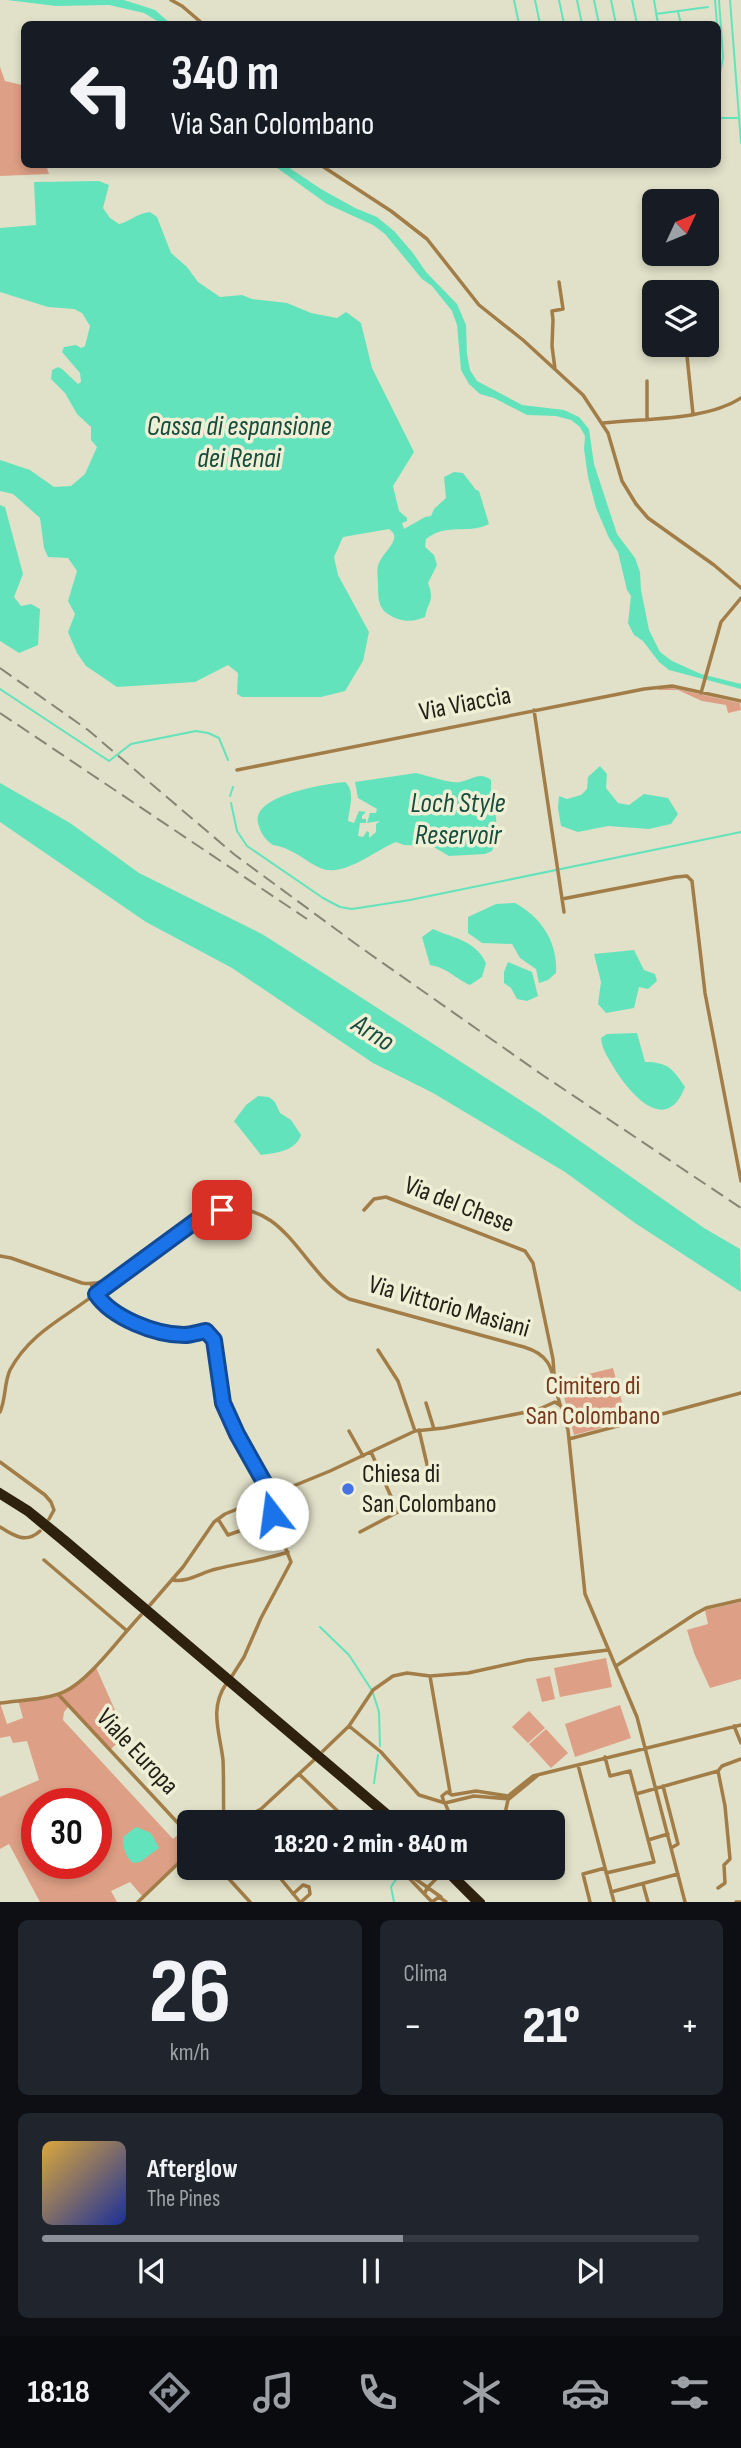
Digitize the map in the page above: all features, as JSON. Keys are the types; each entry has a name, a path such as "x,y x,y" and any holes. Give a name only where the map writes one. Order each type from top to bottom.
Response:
{"highway":[{"path":"0,1494 56,1536 378,1810"},
{"path":"0,1494 29,1509 75,1546 385,1810"},
{"path":"450,1880 475,1902"},
{"path":"459,1880 482,1902"}],"street":[{"path":"171,0 201,21"},
{"path":"325,168 391,211 426,239 479,305 523,340 583,395 603,424 615,453 622,481 636,504 648,518 714,565 741,588"},
{"path":"555,371 552,311 563,309 559,282"},
{"path":"687,357 693,414"},
{"path":"647,382 647,418"},
{"path":"603,424 693,414 741,398"},
{"path":"702,691 721,622 741,598"},
{"name":"Via Viaccia","path":"237,770 655,688 672,686 741,701"},
{"path":"534,710 564,912"},
{"path":"562,899 676,877 687,876 692,881 705,993 741,1181"},
{"name":"Via del Chese","path":"364,1210 374,1199 386,1197 525,1251 533,1263 554,1362 558,1397 569,1439 585,1594 631,1702 646,1747 671,1847"},
{"path":"201,1217 213,1207"},
{"name":"Via Vittorio Masiani","path":"92,1284 122,1273 201,1217 232,1209 257,1213 279,1226 331,1285 349,1299 527,1348 547,1361"},
{"path":"0,1256 92,1284 107,1306 148,1327 176,1335 206,1331 211,1335 226,1410 270,1496 273,1519 290,1562 287,1573 232,1676"},
{"path":"0,1412 10,1370 26,1349 47,1326 122,1273"},
{"path":"97,1292 102,1282"},
{"path":"378,1350 398,1381 429,1473"},
{"path":"551,1350 547,1361 554,1362"},
{"name":"Via del Chese","path":"547,1361 554,1376"},
{"path":"569,1439 741,1393"},
{"path":"150,1605 173,1580 218,1518 417,1431 537,1410 558,1397"},
{"path":"426,1403 433,1429"},
{"path":"537,1410 559,1412 561,1406 552,1403"},
{"path":"552,1403 550,1408 565,1423"},
{"path":"349,1431 363,1456"},
{"path":"360,1532 398,1512 371,1452"},
{"path":"0,1462 48,1498 54,1510 49,1519"},
{"path":"218,1518 228,1535 273,1519"},
{"path":"0,1527 24,1539 40,1531"},
{"path":"173,1580 180,1581 215,1569 288,1552"},
{"path":"44,1560 126,1630"},
{"path":"616,1666 706,1608 741,1600"},
{"path":"0,1703 58,1694 72,1688 141,1615"},
{"path":"323,1751 349,1726 369,1694 386,1680 405,1673 430,1676 481,1672 520,1661 608,1650"},
{"path":"430,1676 450,1792 448,1803"},
{"path":"224,1810 223,1760 216,1715 226,1684"},
{"name":"Viale Europa","path":"58,1694 177,1822"},
{"path":"349,1726 381,1752 419,1796 448,1803 474,1796 508,1797 537,1776 741,1725"},
{"path":"734,1726 741,1743"},
{"path":"590,1902 583,1874 654,1861 630,1771 610,1776 605,1758"},
{"path":"636,1794 718,1771 722,1766 741,1759"},
{"path":"259,1810 314,1760"},
{"path":"578,1765 614,1902"},
{"path":"718,1771 725,1806 730,1859 724,1865 725,1883 718,1888"},
{"path":"299,1774 336,1810"},
{"path":"663,1786 678,1844 671,1847 685,1902"},
{"path":"435,1799 450,1792 476,1791 508,1797"},
{"path":"443,1794 450,1810"},
{"path":"505,1810 508,1797"},
{"path":"648,1839 668,1834"},
{"path":"138,1902 177,1865"},
{"path":"611,1892 678,1874"},
{"path":"230,1880 250,1902"},
{"path":"282,1880 293,1894 300,1902 310,1894 309,1887 303,1885 293,1894"},
{"path":"416,1880 445,1901"},
{"path":"435,1880 426,1887 425,1893 432,1902 436,1898 445,1901"},
{"path":"643,1884 648,1902"}],"green space":[{"path":"0,67 5,81 21,85 21,168 47,168 49,174 0,176"},
{"path":"658,688 672,688 740,703 741,710 728,713 726,705 702,701 678,690"},
{"name":"Cimitero di San Colombano","path":"613,1368 627,1421 574,1435 560,1381"},
{"path":"741,1602 741,1679 710,1688 687,1630 708,1624 705,1610"},
{"path":"606,1658 612,1687 560,1697 554,1668"},
{"path":"95,1665 126,1735 110,1750 69,1706 64,1712 63,1720 173,1839 177,1836 177,1864 143,1897 130,1882 111,1891 117,1902 40,1902 28,1879 112,1879 112,1788 21,1788 21,1866 9,1844 0,1849 0,1797 39,1780 27,1741 13,1743 10,1736 0,1738 0,1703 7,1724 23,1718 18,1700 61,1691 77,1682"},
{"path":"550,1676 555,1699 542,1702 536,1679"},
{"path":"620,1705 631,1738 575,1757 565,1724"},
{"path":"529,1711 545,1728 528,1743 512,1727"},
{"path":"546,1729 568,1753 551,1768 529,1744"}],"water":[{"path":"7,0 124,0 155,10 168,21 157,21 144,13 109,5 56,6"},
{"path":"277,168 290,168 321,189 377,217 394,231 426,272 457,304 466,325 470,370 477,381 522,405 564,410 579,417 589,429 594,464 617,534 635,558 640,572 649,630 660,652 672,661 701,674 741,684 741,689 669,670 659,662 643,641 634,635 628,623 631,596 627,590 618,552 596,508 588,477 585,436 580,427 571,420 556,416 527,415 480,394 469,384 461,370 457,325 452,311 432,286 422,279 385,234 373,225 327,204"},
{"name":"Cassa di espansione dei Renai","path":"99,181 109,185 103,208 110,218 119,224 150,212 157,217 171,253 187,267 198,282 220,297 242,295 252,299 287,303 311,313 337,318 346,312 361,323 372,368 414,452 393,486 399,511 407,518 407,521 402,523 404,529 431,516 434,509 446,498 444,477 454,472 463,473 479,491 489,524 473,529 442,531 426,539 425,547 434,555 437,565 428,583 431,597 425,617 408,621 398,619 383,610 379,602 378,568 380,560 393,542 393,532 389,529 343,537 334,557 338,575 369,632 363,661 345,691 321,697 242,697 237,694 238,673 228,665 195,682 117,687 86,666 77,653 68,632 75,614 68,601 77,571 68,558 48,557 44,548 40,518 13,494 0,491 0,460 30,470 54,487 71,486 85,474 97,447 91,440 91,427 77,414 65,393 51,379 52,370 58,367 78,384 81,382 80,373 62,352 64,347 85,346 90,326 82,313 74,309 48,307 0,292 0,228 36,225 34,182"},
{"path":"0,505 5,507 23,574 14,597 21,606 31,604 40,609 38,645 19,653 0,641"},
{"path":"600,766 607,774 606,788 618,803 629,805 644,794 668,798 678,814 671,824 649,829 608,826 578,832 561,826 559,796 567,799 581,795 587,789 588,777"},
{"name":"Loch Style Reservoir","path":"416,773 444,781 464,781 479,776 491,780 491,804 496,817 497,837 492,851 485,854 449,856 432,846 396,842 357,863 336,870 326,870 290,850 273,845 265,838 258,823 259,813 278,798 307,788 345,782 351,795 348,821 354,823 359,811 366,812 362,819 366,819 366,823 360,823 358,836 363,837 367,831 369,838 376,832 376,824 380,821 367,823 370,813 376,813 377,809 358,798 355,782"},
{"name":"Arno","path":"0,783 70,823 139,873 262,934 540,1113 704,1228 740,1249 741,1292 635,1223 565,1172 433,1093 373,1063 232,968 146,922 0,822"},
{"path":"515,903 533,915 551,941 556,973 548,980 539,983 536,969 520,958 512,944 482,943 468,933 468,917 496,904"},
{"path":"433,929 464,941 476,949 486,963 482,977 470,985 442,968 430,965 422,937"},
{"path":"634,950 644,970 655,974 657,981 648,989 639,987 634,1008 606,1013 598,1004 601,982 594,954"},
{"path":"508,962 532,972 538,996 527,1001 517,999 511,988 504,983"},
{"path":"637,1033 645,1062 665,1065 685,1087 677,1101 668,1108 648,1106 638,1098 621,1078 604,1050 601,1038 607,1034"},
{"path":"258,1096 269,1097 275,1102 280,1113 291,1120 301,1135 295,1145 279,1152 261,1155 234,1121 246,1105"},
{"path":"136,1827 151,1833 159,1848 140,1862 133,1863 125,1852 123,1837"}],"waterway":[{"path":"514,0 518,21"},
{"path":"535,0 539,21"},
{"path":"559,0 563,21"},
{"path":"577,0 581,21"},
{"path":"594,0 598,21"},
{"path":"611,0 615,21"},
{"path":"632,0 636,21"},
{"path":"654,0 658,21"},
{"path":"715,0 717,21"},
{"path":"719,0 720,21"},
{"path":"730,0 741,143"},
{"path":"656,14 708,7"},
{"path":"678,12 680,21"},
{"path":"721,28 721,68"},
{"path":"721,118 737,118"},
{"path":"0,689 109,761 131,744 196,731 219,738 228,760"},
{"path":"230,796 233,787"},
{"path":"231,803 237,831 247,846 323,898 340,907 352,909 410,900 741,832"},
{"path":"320,1627 349,1655 371,1689"},
{"path":"373,1693 379,1712 380,1746"},
{"path":"374,1783 378,1755"},
{"path":"394,1902 391,1887 396,1880"}],"railway":[{"path":"0,668 88,730 235,855 360,947 541,1074 741,1208"},
{"path":"0,713 307,919"}],"place":[{"name":"Chiesa di San Colombano","path":"348,1489"}],"route":[{"path":"222,1210 201,1217 96,1294 107,1306 148,1327 176,1335 206,1331 211,1335 223,1403 269,1491 272,1514"}]}
